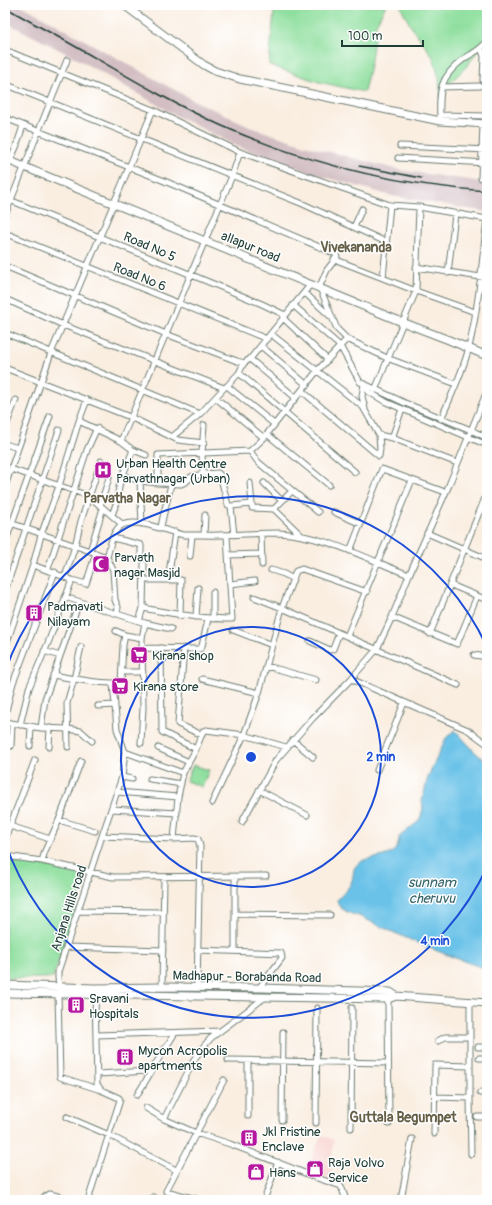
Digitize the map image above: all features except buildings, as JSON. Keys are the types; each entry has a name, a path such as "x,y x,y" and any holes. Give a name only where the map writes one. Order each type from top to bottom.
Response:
{"street":[{"path":"124,5 214,71 240,79 440,118 485,124 485,150 481,178"},
{"path":"440,118 440,99 443,81 456,66 481,48 487,41"},
{"path":"481,48 484,56 483,80"},
{"path":"5,50 153,110 240,152 390,205 420,207 487,219 475,312 468,348 456,384 441,419"},
{"path":"5,215 8,199 24,167 67,60"},
{"path":"5,84 303,204 386,242"},
{"path":"442,87 480,86"},
{"path":"5,486 51,353 153,110"},
{"path":"440,118 487,116"},
{"path":"5,118 130,167 336,254 337,257 327,270 320,288 337,329 347,339 387,358 456,384"},
{"path":"8,160 17,143 23,126"},
{"path":"400,146 485,150"},
{"path":"121,441 232,176 240,152"},
{"path":"398,158 484,163"},
{"name":"allapur road","path":"8,160 487,356"},
{"name":"Road No 5","path":"8,199 262,304 284,317 328,360"},
{"path":"383,278 390,205"},
{"path":"375,390 416,291 420,207"},
{"path":"354,227 362,209"},
{"path":"448,273 455,214"},
{"name":"Road No 6","path":"5,233 267,339"},
{"path":"334,259 475,312"},
{"path":"5,266 166,334 244,363"},
{"path":"416,267 487,278"},
{"path":"172,437 200,414 239,373 244,363 250,359 267,339 311,284"},
{"path":"305,293 331,317"},
{"path":"5,299 63,325 225,387 274,424"},
{"path":"293,305 340,346 369,392 402,409 487,445"},
{"path":"5,333 200,414"},
{"path":"271,334 365,409"},
{"path":"158,483 158,455 250,451 265,436 302,392 317,371 347,339"},
{"path":"261,346 307,385"},
{"path":"250,359 296,398"},
{"path":"5,368 87,400 178,440 204,442"},
{"path":"239,373 355,472"},
{"path":"362,383 487,438"},
{"path":"302,392 380,456 379,435 365,409 362,396 362,383"},
{"path":"242,822 276,760 286,747 352,679 376,649 392,617 486,394"},
{"path":"216,398 329,485"},
{"path":"5,428 16,400"},
{"path":"5,648 34,565 41,535 59,486 87,400"},
{"path":"392,438 402,409"},
{"path":"5,543 50,416"},
{"path":"79,421 97,428 121,441 133,450 146,455"},
{"path":"203,474 202,453 204,426"},
{"path":"48,569 56,540 87,450 97,428"},
{"path":"5,590 59,430"},
{"path":"379,435 392,438 457,463"},
{"path":"5,444 18,448"},
{"path":"112,515 116,504 122,475 133,450"},
{"path":"250,451 258,462 318,512"},
{"path":"65,577 81,521 101,461"},
{"path":"11,469 89,496 123,525"},
{"path":"350,551 382,469 445,492"},
{"path":"122,475 140,481 171,484 186,482 191,477 215,472 220,475 228,505 231,506 234,535"},
{"path":"34,565 48,569 72,580 87,583 109,478"},
{"path":"347,636 367,592 412,480"},
{"path":"140,481 142,524"},
{"path":"250,483 252,508 274,509 302,536"},
{"path":"264,483 282,501"},
{"path":"161,528 171,484"},
{"path":"274,509 292,491"},
{"path":"430,634 487,493"},
{"path":"231,506 252,504"},
{"path":"334,512 361,524"},
{"path":"204,535 205,515"},
{"path":"5,521 107,558 113,570 115,600 118,607 117,614"},
{"path":"107,558 113,538 118,528 123,525 142,524 192,535 227,536 279,534 302,536 336,545 409,575"},
{"path":"168,580 175,532"},
{"path":"427,533 487,559"},
{"path":"261,534 262,565"},
{"path":"190,556 192,535"},
{"path":"143,608 180,616 211,619 232,619 227,536"},
{"path":"113,538 141,546 141,556"},
{"path":"228,555 262,554"},
{"path":"141,743 143,708 142,622 144,564"},
{"path":"212,803 244,735 259,693 282,608 296,571 302,569 367,592"},
{"path":"271,570 284,574 293,579"},
{"path":"5,715 8,692 55,572"},
{"path":"144,580 179,579 182,582 180,616"},
{"path":"20,725 29,688 72,580"},
{"path":"230,584 255,581"},
{"path":"450,585 487,600"},
{"path":"196,617 198,588"},
{"path":"142,648 201,648 211,619 213,592"},
{"path":"392,617 457,644 477,596"},
{"path":"65,597 142,622 172,629"},
{"path":"254,597 458,684"},
{"path":"41,728 45,699 79,602"},
{"path":"233,630 272,645"},
{"path":"116,631 125,635 142,638"},
{"path":"310,641 330,650 333,649 339,634"},
{"path":"53,675 114,684 122,682 123,645 125,635"},
{"path":"68,748 67,703 81,647"},
{"path":"161,648 162,732 196,748"},
{"path":"184,648 178,724 202,735"},
{"path":"44,651 60,656"},
{"path":"474,655 487,657"},
{"path":"266,666 316,680"},
{"path":"122,672 143,672"},
{"path":"202,679 259,693"},
{"path":"352,679 468,730 487,744"},
{"path":"114,684 117,729 125,752 183,773"},
{"path":"377,770 404,703"},
{"path":"98,706 115,705"},
{"path":"5,722 41,728 81,731 92,741"},
{"path":"11,746 12,724"},
{"path":"30,746 31,726"},
{"path":"49,747 50,728"},
{"path":"174,839 178,798 183,773 203,731 206,730 244,735 286,747"},
{"path":"293,740 314,757"},
{"path":"158,748 189,762"},
{"name":"Anjana Hills road","path":"101,1090 60,1077 58,975 122,777 125,752"},
{"path":"5,839 35,760"},
{"path":"42,861 81,761"},
{"path":"122,777 132,779"},
{"path":"150,779 181,784"},
{"path":"259,790 307,815"},
{"path":"117,792 178,798"},
{"path":"112,809 177,813"},
{"path":"59,820 95,831"},
{"path":"10,826 50,839"},
{"path":"102,836 198,839 200,846 197,987"},
{"path":"5,856 42,861 113,877 164,878 266,876"},
{"path":"235,877 236,951"},
{"path":"162,987 164,878"},
{"path":"78,911 163,912"},
{"path":"236,914 330,914"},
{"path":"66,948 163,950"},
{"path":"197,950 281,953 282,958 259,988"},
{"name":"Madhapur - Borabanda Road","path":"5,985 59,990 95,988 197,987 390,992 396,996 487,1003"},
{"path":"5,993 59,990 95,993 264,998 388,999 396,996"},
{"path":"88,1200 120,1100 120,1098 101,1090 98,1084 95,993"},
{"path":"164,1119 195,1058 203,1047 211,1038 264,998"},
{"path":"388,999 389,1124"},
{"path":"470,1001 471,1154"},
{"path":"316,1123 317,1008"},
{"path":"351,1128 352,1008"},
{"path":"97,1035 221,1031"},
{"path":"137,1095 175,1032"},
{"path":"282,1120 283,1032"},
{"path":"438,1041 445,1038 470,1037"},
{"path":"478,1047 487,1047"},
{"path":"479,1058 487,1058"},
{"path":"228,1060 388,1062"},
{"path":"248,1061 248,1116"},
{"path":"434,1134 435,1065 470,1066"},
{"path":"98,1074 144,1072 153,1068"},
{"path":"200,1200 166,1191 224,1080"},
{"path":"480,1093 487,1093"},
{"path":"435,1097 470,1098"},
{"path":"146,1108 164,1119 196,1133 230,1144 341,1186 346,1200"},
{"path":"67,1117 109,1135 176,1170"},
{"path":"477,1117 487,1117"},
{"path":"401,1200 412,1139"},
{"path":"264,1200 278,1162"},
{"path":"43,1200 44,1197 50,1194 72,1200"}],"shaded area":[{"path":"5,5 21,5 191,99 256,129 311,147 399,170 476,181 487,181 487,212 392,196 318,175 241,148 175,115 72,56 5,22"},
{"path":"321,1135 334,1140 331,1162 331,1180 307,1172"}],"green space":[{"path":"263,5 386,5 376,24 371,60 364,92 319,82 269,65 274,12"},
{"path":"400,5 487,5 487,37 468,65 450,83 441,97 439,78 433,57 410,25"},
{"path":"193,765 209,770 202,787 186,781"},
{"path":"5,861 44,865 87,874 53,978 5,978"}],"water":[{"name":"sunnam cheruvu","path":"455,730 487,763 487,969 423,945 348,912 340,907 337,900 350,885 356,865 364,860 391,853 397,847 399,837 419,821 423,808 422,801 428,777 446,738"}],"railway":[{"path":"5,7 163,97 220,125 252,138 318,161 385,178 418,184 487,191"},
{"path":"359,166 421,178"}],"place":[{"name":"Urban Health Centre Parvathnagar (Urban)","path":"103,470"},
{"name":"Parvath nagar Masjid","path":"101,564"},
{"name":"Padmavati Nilayam","path":"34,613"},
{"name":"Kirana shop","path":"139,655"},
{"name":"Kirana store","path":"120,686"},
{"name":"Sravani Hospitals","path":"76,1005"},
{"name":"Mycon Acropolis apartments","path":"125,1057"},
{"name":"Jkl Pristine Enclave","path":"249,1138"},
{"name":"Raja Volvo Service","path":"315,1169"},
{"name":"Hans","path":"256,1172"}],"district":[{"name":"Vivekananda","path":"356,247"},
{"name":"Parvatha Nagar","path":"127,498"},
{"name":"Guttala Begumpet","path":"403,1117"}]}
